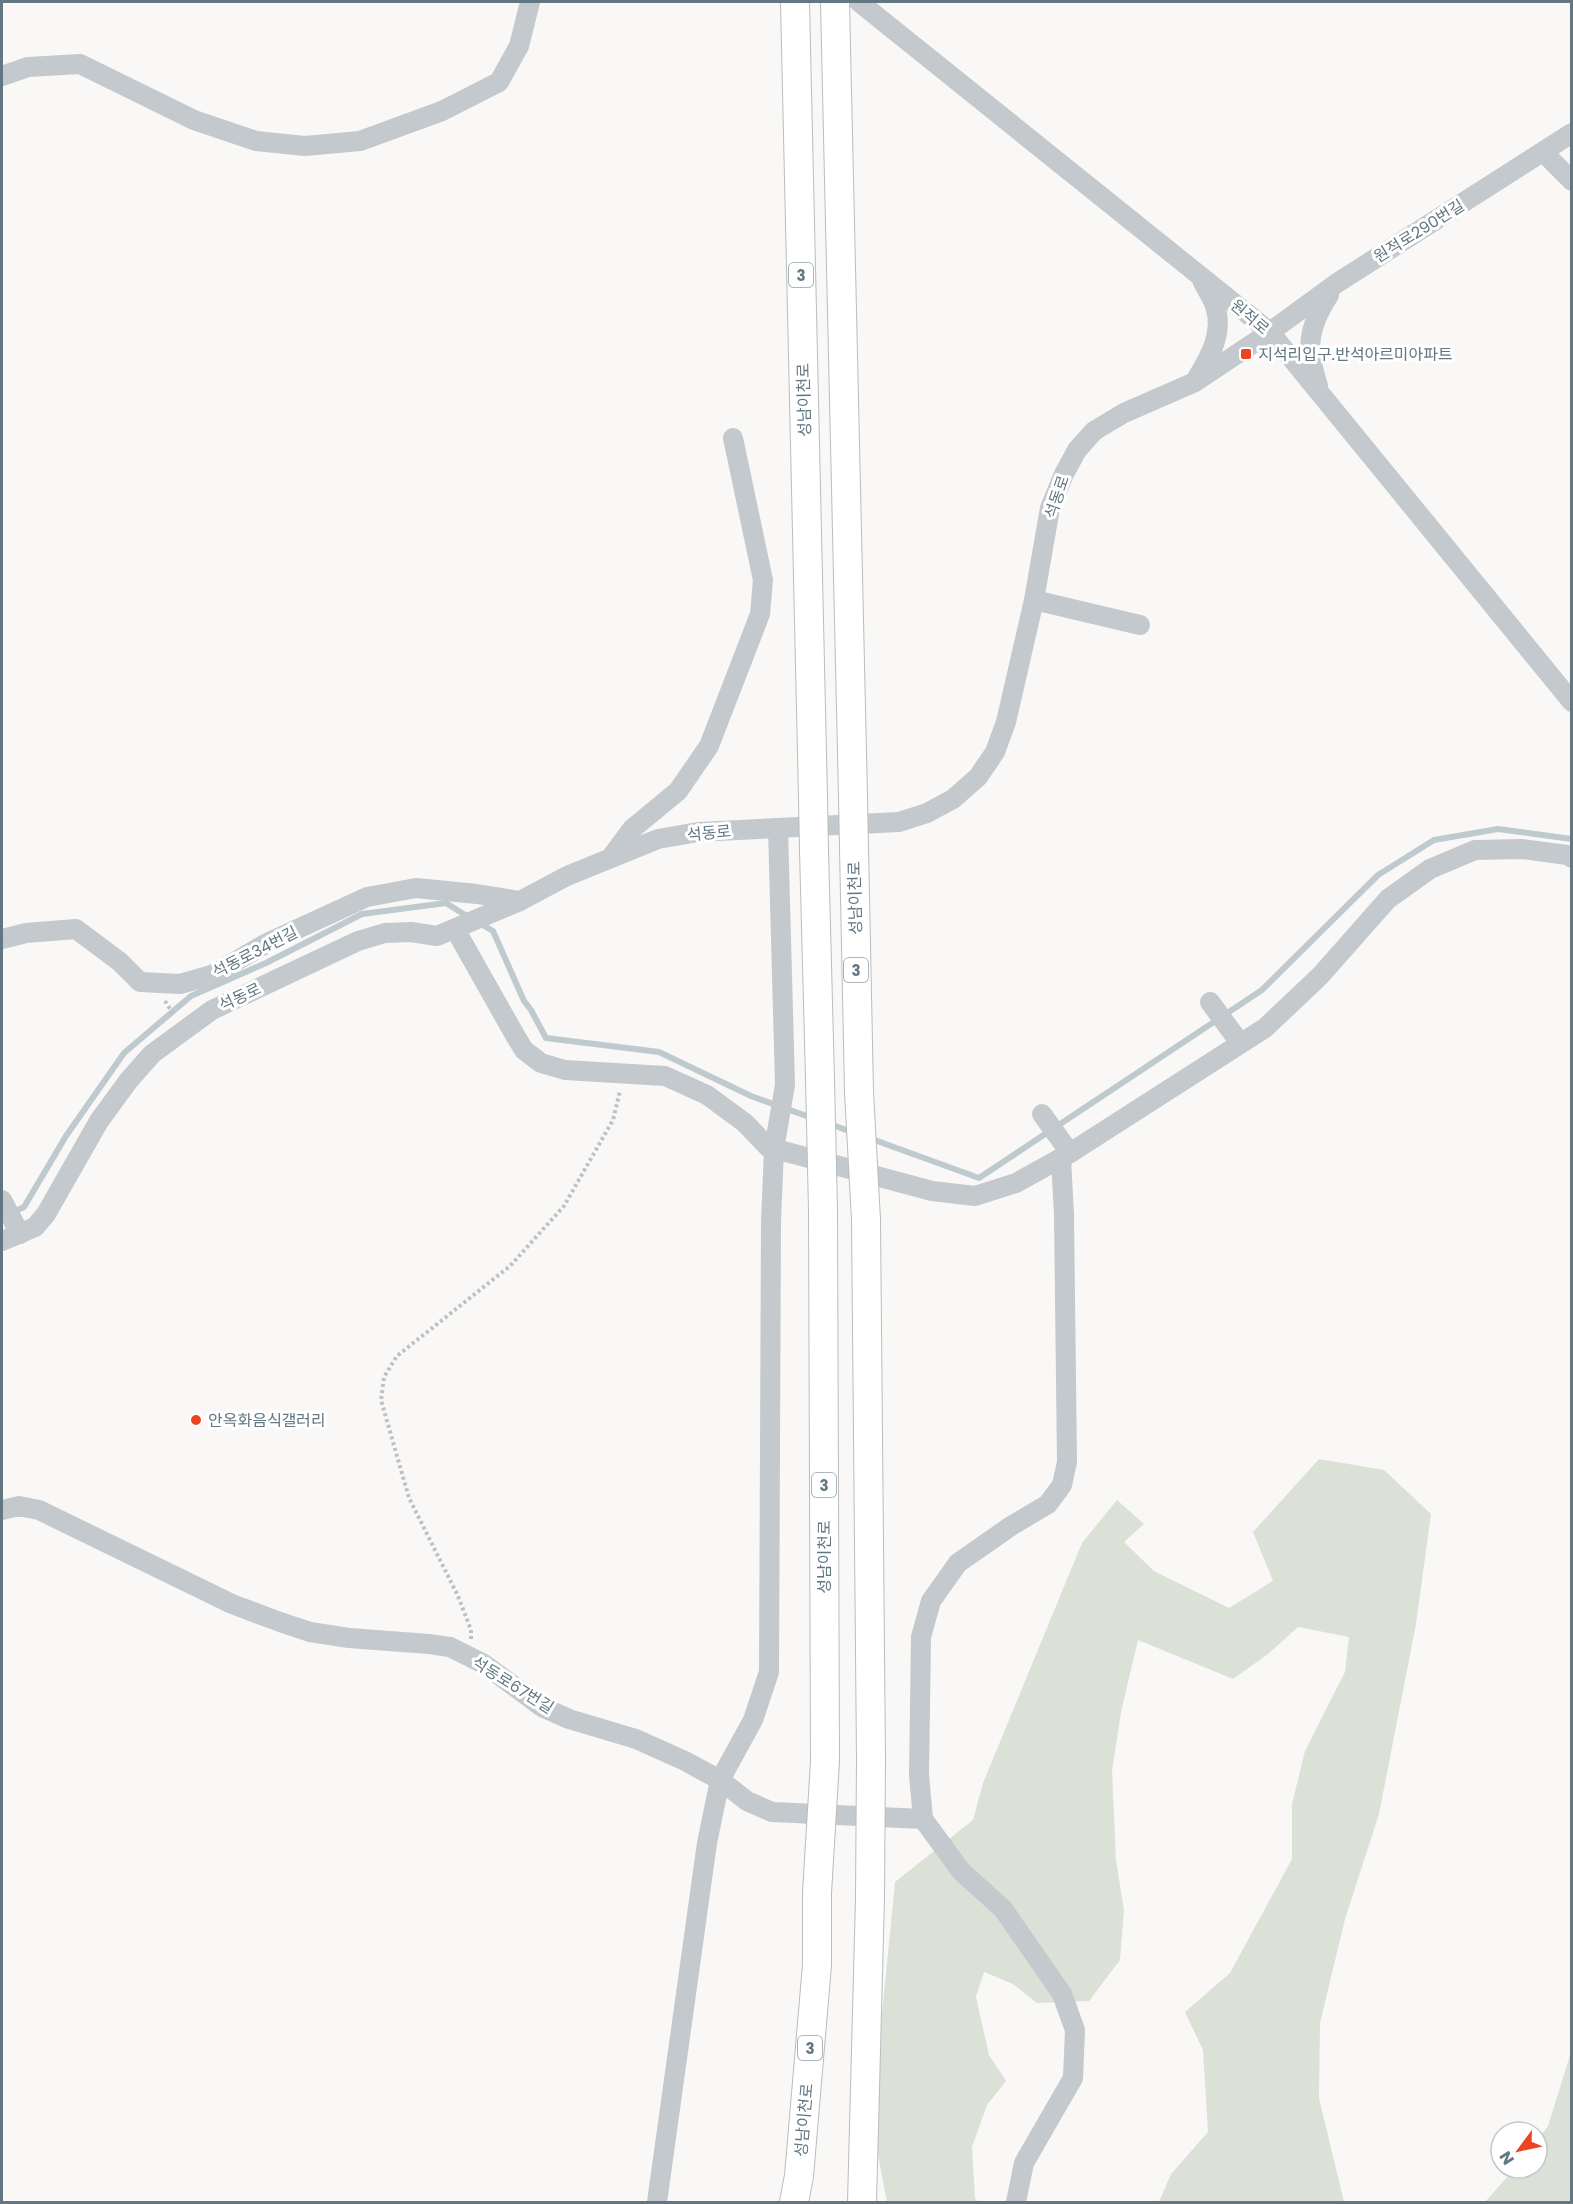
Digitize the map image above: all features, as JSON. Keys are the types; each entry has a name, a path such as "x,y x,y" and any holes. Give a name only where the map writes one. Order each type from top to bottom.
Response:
{"highway":[{"name":"성남이천로","path":"835,2 859,1092 866,1220 872,1760 862,2202"},
{"name":"성남이천로","path":"794,2202 799,2176 817,1965 817,1893 825,1761 823,1210 795,14"}],"street":[{"path":"2,76 28,67 80,64 194,120 256,141 305,146 360,141 442,111 499,82 519,46 530,2"},
{"name":"원적로","path":"860,2 1270,332 1572,702"},
{"name":"원적로290번길","path":"1270,332 1337,283 1572,133"},
{"path":"1544,152 1571,180"},
{"path":"1195,382 1210,356 1217,334 1216,308 1199,275"},
{"path":"1321,394 1311,362 1311,335 1316,315 1337,283"},
{"name":"석동로","path":"2,1241 17,1229 34,1227 46,1214 99,1121 129,1080 152,1054 212,1010 358,941 385,933 411,932 437,936 520,901 567,876 612,856 658,839 698,832 899,822 927,813 953,800 978,777 995,752 1006,722 1034,600 1050,508 1077,450 1094,430 1195,382 1270,332"},
{"path":"612,856 632,829 678,791 709,746 760,614 763,580 733,438"},
{"path":"1034,600 1140,625"},
{"path":"657,2202 707,1843 720,1780 753,1720 769,1672 771,1234 775,1142 785,1085 778,828"},
{"path":"775,1142 932,1191 975,1196 1016,1183 1238,1039 1265,1028 1320,976 1388,899 1430,869 1475,850 1522,849 1567,855 1572,858"},
{"name":"석동로34번길","path":"2,939 26,933 76,929 120,962 140,982 180,984 212,975 267,943 367,897 416,888 520,901"},
{"path":"458,928 524,1050 542,1063 565,1070 665,1076 707,1095 745,1123 768,1147 775,1142"},
{"path":"1213,1005 1238,1039"},
{"path":"1016,2202 1024,2163 1073,2078 1074,2030 1062,1994 1003,1909 961,1871 922,1819 919,1775 921,1637 931,1601 958,1563 1011,1526 1048,1504 1062,1485 1067,1462 1065,1151 1045,1118"},
{"path":"3,1202 17,1229"},
{"name":"석동로67번길","path":"2,1510 18,1506 39,1510 232,1604 300,1629 349,1638 450,1647 484,1664 542,1707 569,1719 636,1739 685,1761 720,1780 747,1801 772,1812 922,1819"}],"path":[{"path":"164,1000 177,1019"},
{"path":"469,1657 471,1630 458,1596 409,1498 381,1400 384,1377 397,1356 510,1266 564,1206 613,1120 624,1073"}],"shaded area":[{"path":"1319,1459 1384,1470 1431,1514 1416,1624 1379,1814 1345,1919 1320,2023 1319,2098 1344,2202 1159,2202 1171,2174 1208,2132 1203,2050 1185,2012 1230,1973 1292,1859 1292,1804 1305,1751 1345,1672 1349,1637 1298,1627 1268,1654 1233,1679 1138,1640 1121,1712 1112,1771 1116,1860 1124,1910 1120,1960 1089,2001 1037,2003 1013,1984 984,1972 976,1997 989,2055 1006,2081 987,2105 972,2147 975,2198 978,2202 887,2202 877,2150 876,2075 895,1882 973,1820 983,1783 1082,1543 1117,1500 1144,1524 1124,1542 1154,1571 1229,1608 1273,1581 1253,1532"},
{"path":"1571,2052 1571,2202 1485,2202 1504,2180 1549,2180 1549,2123"}],"waterway":[{"path":"869,1138 979,1178 1262,990 1378,875 1434,840 1498,829 1572,839"},
{"path":"13,1212 24,1207 66,1136 124,1053 191,996 266,963 362,914 446,903 470,918"},
{"path":"479,923 493,931 524,1001 546,1038 659,1052 751,1096 812,1118"},
{"path":"830,1124 854,1133"}],"place":[{"name":"지석리입구.반석아르미아파트","path":"1246,354"},
{"name":"안옥화음식갤러리","path":"196,1420"}]}
